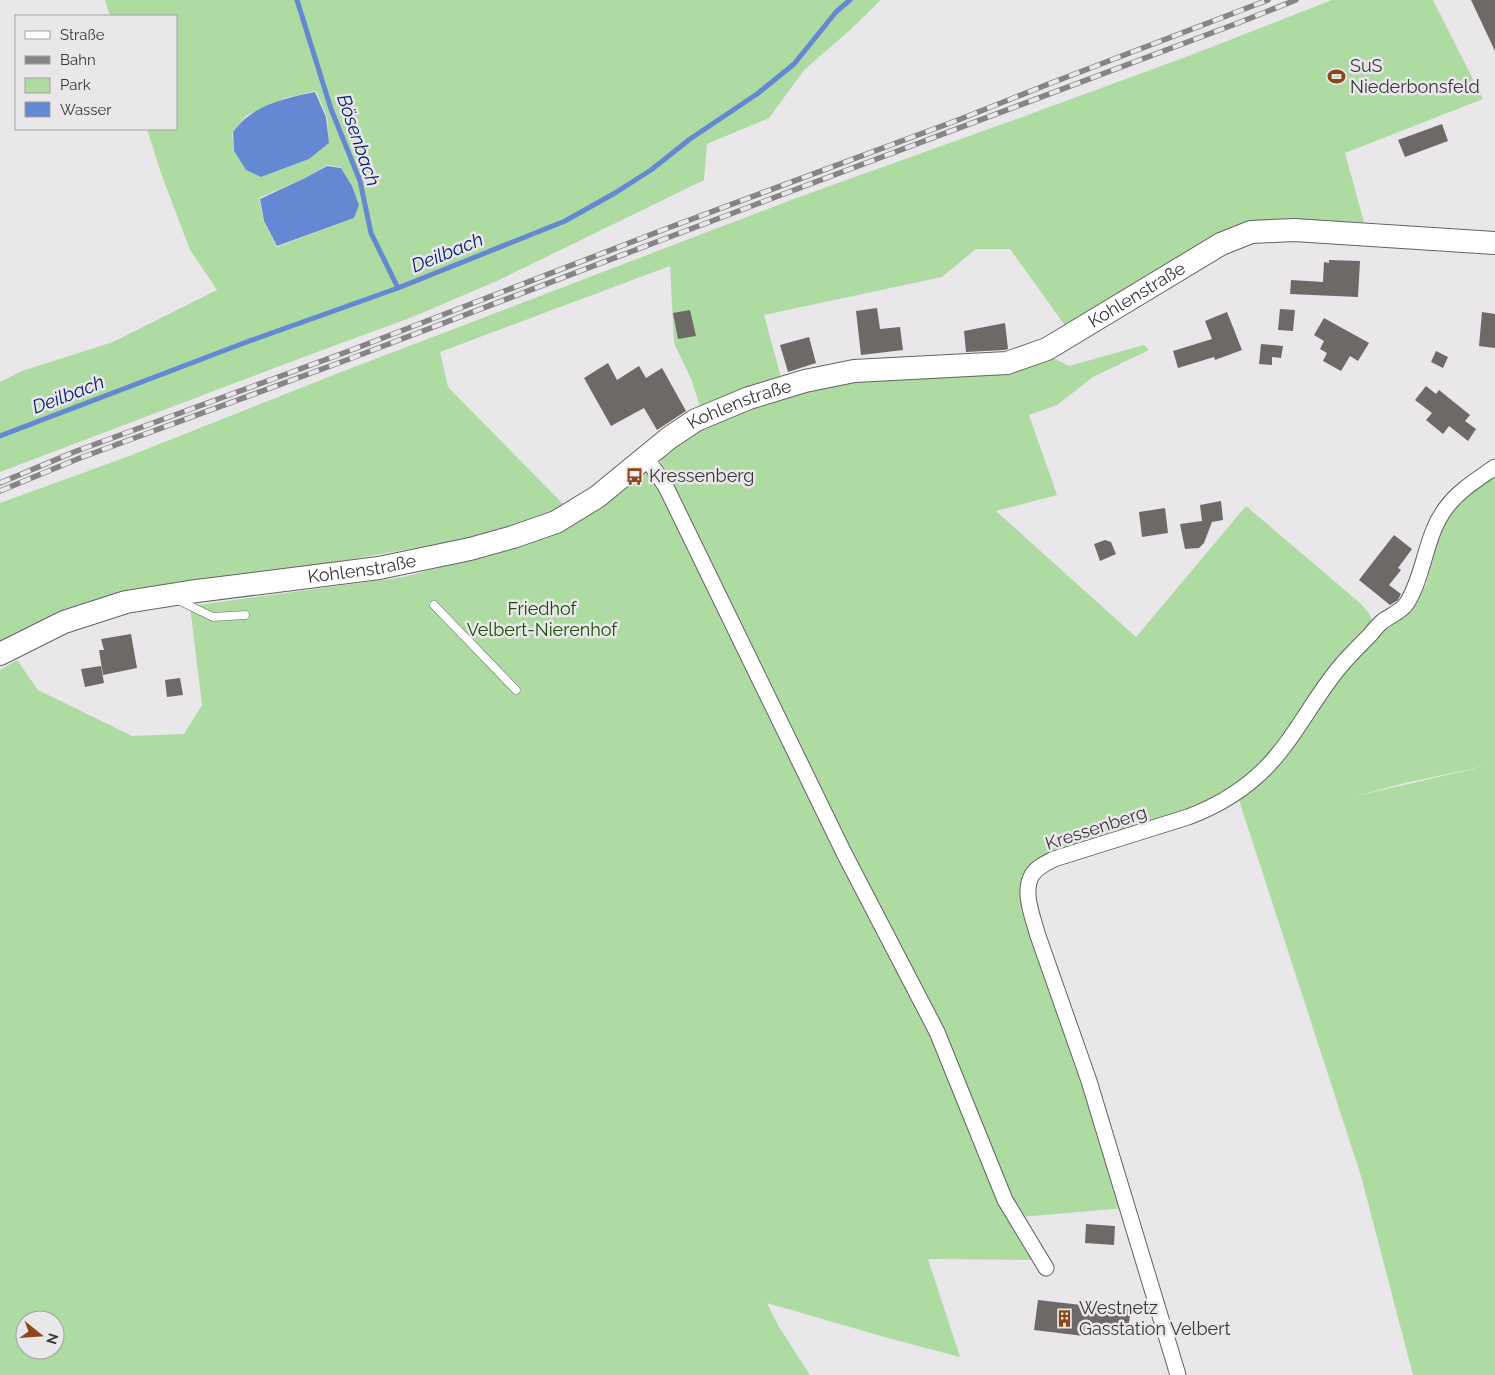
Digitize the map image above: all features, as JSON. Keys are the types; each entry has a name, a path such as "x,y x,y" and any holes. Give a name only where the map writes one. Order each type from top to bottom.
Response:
{"main road":[{"name":"Kohlenstraße","path":"0,654 64,622 126,602 379,568 470,549 556,522 598,497 646,456 696,420 749,398 805,381 854,372 1007,363 1047,349 1221,244 1251,232 1294,230 1495,243"}],"street":[{"path":"646,456 666,487 844,854 937,1032 1005,1200 1046,1268"},
{"name":"Kressenberg","path":"1178,1375 1089,1081 1037,934 1028,891 1031,876 1041,866 1054,859 1188,817 1228,799 1245,787 1282,750 1318,695 1342,664 1382,621 1394,615 1406,604 1412,593 1437,522 1445,508 1456,497 1495,467"}],"lane":[{"path":"169,596 213,617 245,615"},
{"path":"434,605 516,690"}],"green space":[{"path":"105,0 881,0 805,69 769,118 707,144 704,180 499,280 415,316 0,472 0,382 22,371 113,342 217,290 190,250 161,173 147,130 178,130 178,15 110,15","holes":["316,91 327,117 329,143 309,159 261,177 246,170 234,151 232,133 246,116 285,98","327,165 340,167 352,186 359,205 354,218 277,247 264,222 259,198 305,178"]},
{"path":"1332,0 1433,0 1483,99 1345,153 1364,222 1249,223 1066,327 1010,249 976,249 942,277 764,315 782,381 701,410 692,381 674,343 670,266 440,352 448,387 565,506 518,526 478,537 318,565 134,591 87,602 0,642 0,503 124,458 341,372 799,197 1191,55"},
{"path":"1144,345 1149,350 1093,377 1057,405 1029,415 1057,495 996,511 1136,637 1246,506 1360,603 1369,613 1373,623 1277,750 1212,805 1052,856 1025,892 1125,1208 1021,1217 1007,1199 940,1031 662,475 661,460 667,453 699,430 751,407 826,386 1047,355 1069,366"},
{"name":"Friedhof Velbert-Nierenhof","path":"647,470 668,500 934,1034 1001,1202 1032,1260 928,1259 960,1357 767,1303 779,1327 810,1375 0,1375 0,670 17,660 38,690 132,736 184,734 202,705 190,606 404,577 463,561"},
{"path":"1495,474 1495,1375 1413,1375 1361,1176 1238,797 1358,657 1410,608 1426,585 1430,569 1426,564 1434,543 1457,501","holes":["1489,765 1353,797 1405,783"]}],"water":[{"path":"315,92 326,117 329,143 309,159 261,177 246,170 234,151 233,132 239,125 253,113 270,104"},
{"path":"327,166 341,168 352,186 359,205 354,218 277,246 264,221 260,199"}],"building":[{"path":"1471,0 1495,0 1495,51"},
{"name":"SuS Niederbonsfeld","path":"1442,124 1448,141 1405,157 1398,140"},
{"path":"1329,260 1360,261 1358,297 1290,294 1291,280 1323,282 1324,262 1329,263"},
{"path":"877,308 880,329 900,327 903,350 861,355 856,311"},
{"path":"1280,309 1295,310 1293,331 1278,330"},
{"path":"690,310 696,336 678,339 673,313"},
{"path":"1227,312 1242,350 1215,360 1214,357 1178,368 1173,351 1212,339 1205,321"},
{"path":"1482,312 1495,314 1495,348 1479,346"},
{"path":"1324,318 1369,343 1358,361 1350,356 1341,371 1323,361 1327,353 1320,349 1324,341 1314,335"},
{"path":"1005,323 1008,349 966,352 964,331"},
{"path":"809,337 816,363 788,372 780,345"},
{"path":"1261,344 1283,346 1281,358 1272,357 1272,365 1259,364"},
{"path":"1436,351 1448,357 1443,368 1431,362"},
{"path":"608,363 617,380 639,366 646,378 662,368 686,411 657,430 644,408 611,426 584,378"},
{"path":"1426,386 1436,394 1439,390 1470,415 1465,421 1476,429 1468,441 1449,426 1443,434 1426,420 1432,413 1415,400"},
{"path":"1221,501 1223,520 1212,522 1204,543 1199,548 1185,549 1180,524 1202,521 1200,505"},
{"path":"1165,508 1168,533 1142,537 1139,512"},
{"path":"1394,535 1412,549 1398,568 1401,570 1389,585 1401,594 1398,600 1390,605 1359,580"},
{"path":"1105,540 1111,542 1116,554 1100,561 1094,544"},
{"path":"131,634 137,668 103,675 99,650 104,650 101,639"},
{"path":"101,666 104,683 85,687 81,669"},
{"path":"180,678 183,695 167,697 165,680"},
{"path":"1086,1224 1115,1226 1114,1245 1085,1243"},
{"name":"Westnetz Gasstation Velbert","path":"1038,1300 1116,1309 1117,1302 1132,1304 1128,1328 1093,1323 1092,1337 1034,1330"}],"waterway":[{"name":"Bösenbach","path":"297,0 331,109 360,181 371,233 398,288"},
{"name":"Deilbach","path":"0,436 244,343 398,288 565,221 651,170 690,139 757,94 794,64 836,12 850,0"}],"railway":[{"path":"0,483 74,452 349,351 1268,0"},
{"path":"0,491 80,458 352,358 1296,0"}],"place":[{"name":"SuS Niederbonsfeld","path":"1336,76"},
{"name":"Kressenberg","path":"635,476"},
{"name":"Westnetz Gasstation Velbert","path":"1065,1318"}]}
